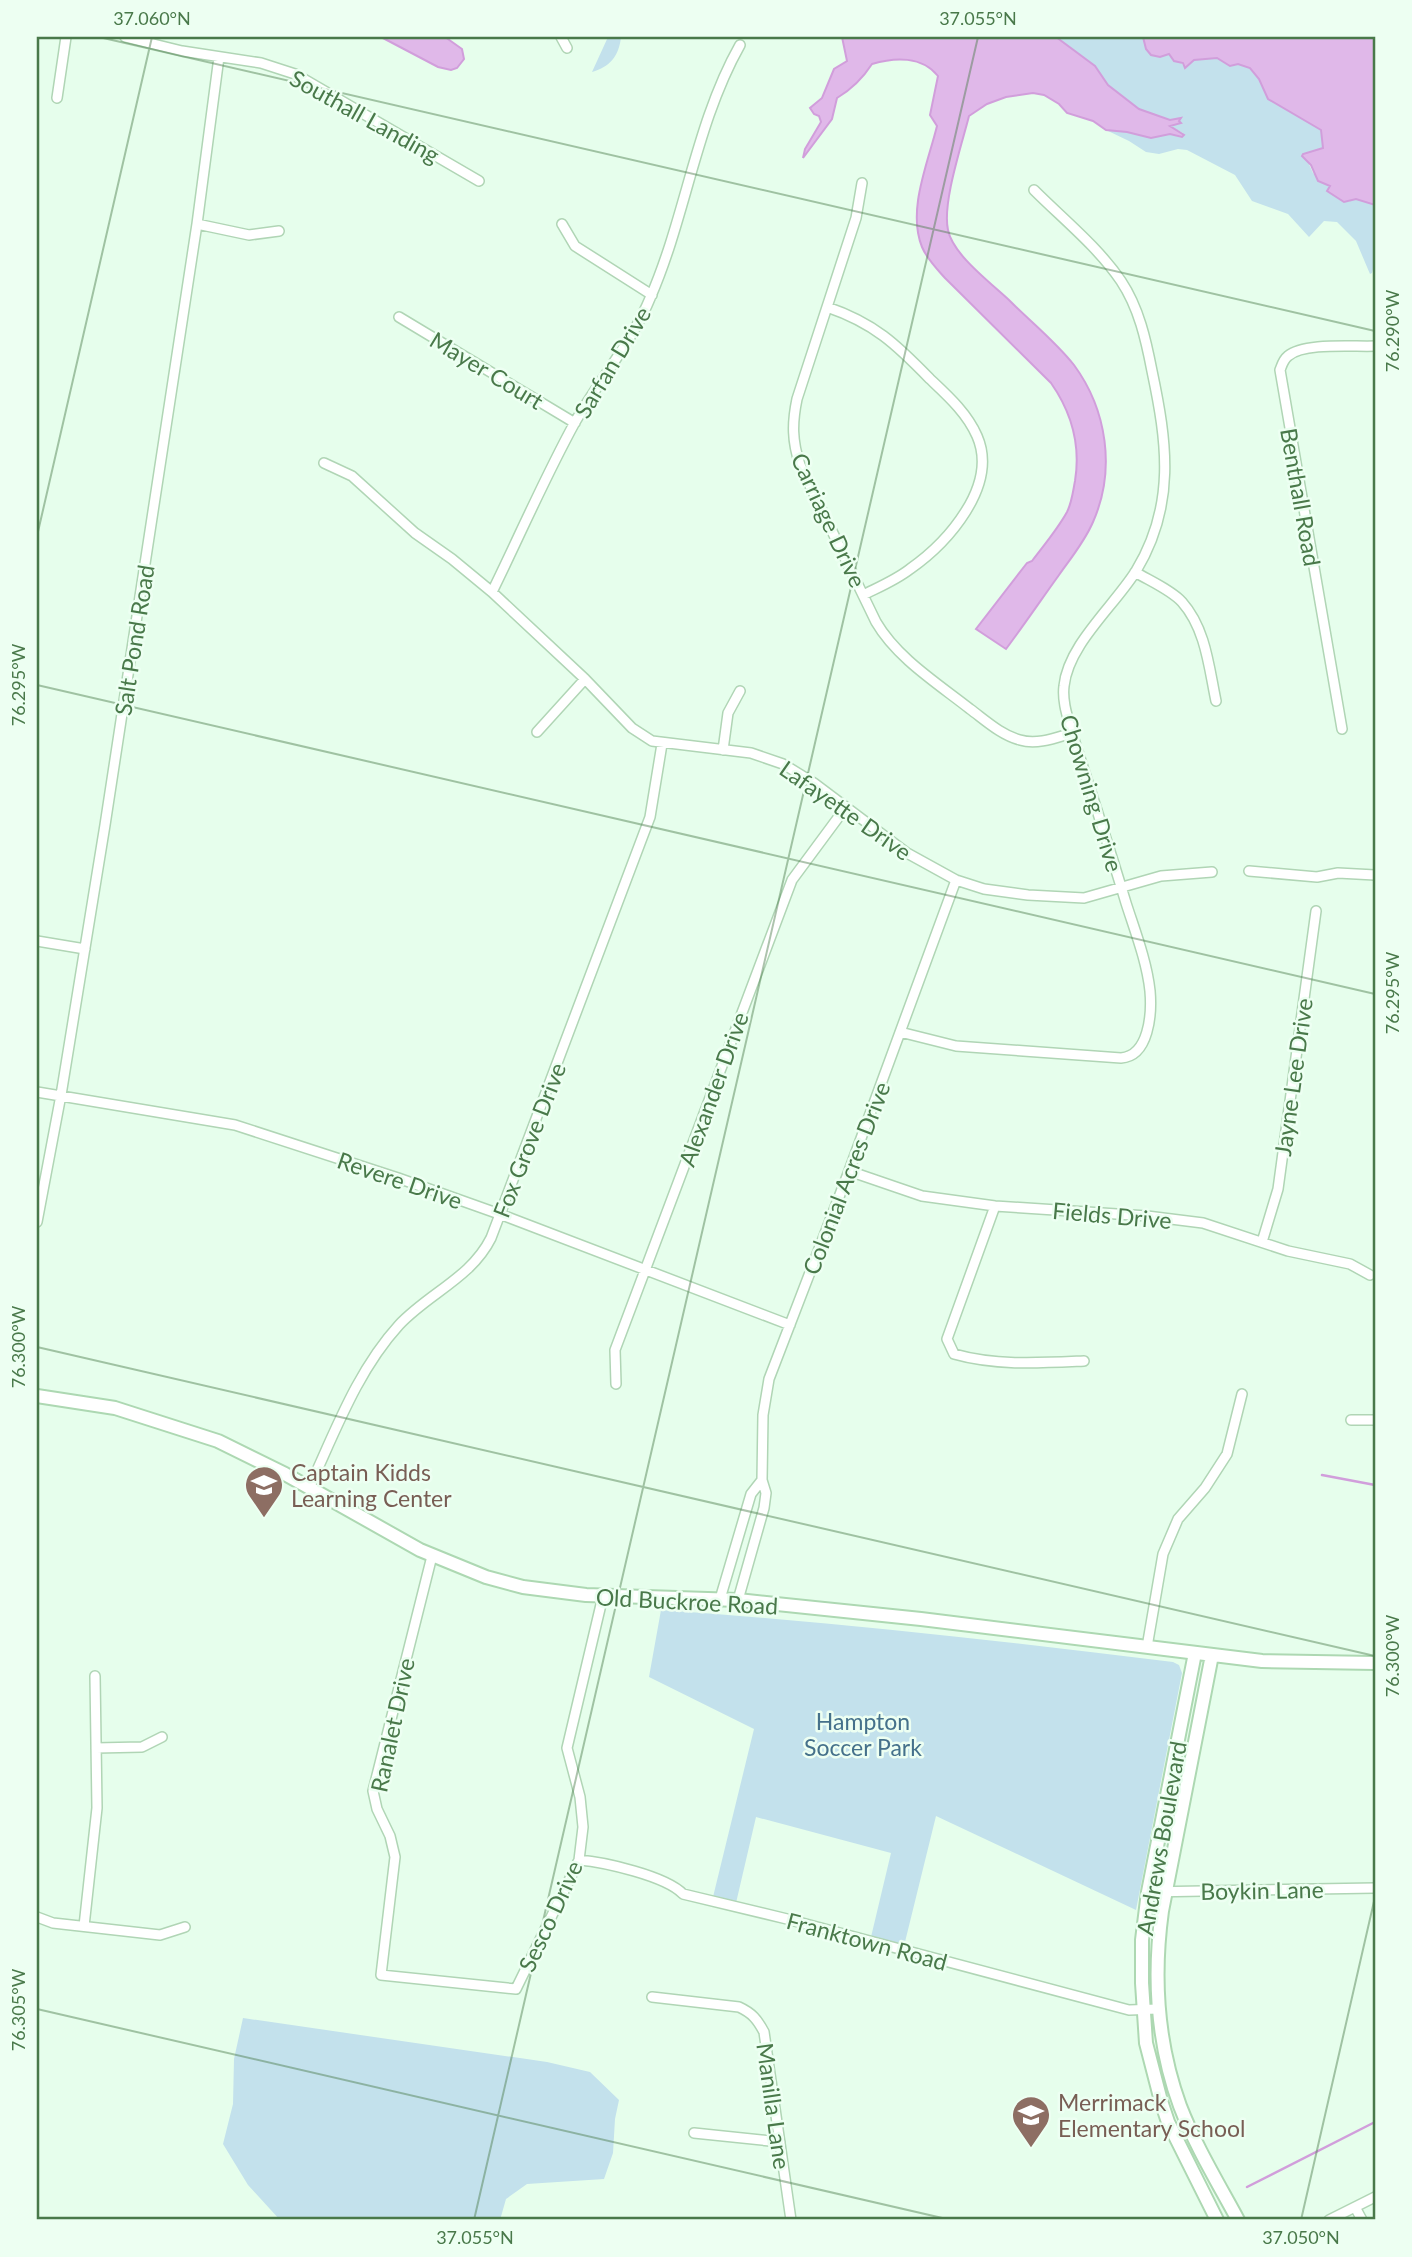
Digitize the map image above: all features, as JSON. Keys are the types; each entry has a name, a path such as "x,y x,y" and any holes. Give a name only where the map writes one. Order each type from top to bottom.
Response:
{"main road":[{"name":"Old Buckroe Road","path":"37,1396 116,1408 203,1435 243,1452 432,1556 506,1583 538,1590 603,1596 738,1600 930,1620 1212,1655 1312,1663 1375,1663"},
{"name":"Andrews Boulevard","path":"1195,1653 1148,1892 1142,1940 1144,2011 1146,2043 1164,2111 1217,2220"},
{"name":"Andrews Boulevard","path":"1212,1655 1158,1937 1158,2009 1168,2065 1181,2106 1238,2220"}],"street":[{"path":"57,98 66,37"},
{"name":"Southall Landing","path":"125,37 183,51 261,63 295,74 479,181"},
{"path":"561,37 567,48"},
{"name":"Sarfan Drive","path":"492,592 575,424 637,327 652,295 706,124 740,45"},
{"name":"Salt Pond Road","path":"37,1223 85,949 197,224 219,57"},
{"name":"Carriage Drive","path":"862,183 856,218 796,399 792,423 794,445 800,465 884,635 902,654 990,724 1019,740 1033,742 1072,733"},
{"name":"Chowning Drive","path":"900,1032 956,1046 1121,1058 1133,1055 1142,1046 1146,1033 1150,993 1147,974 1072,733 1063,688 1067,668 1135,572 1154,533 1166,468 1163,425 1143,327 1123,284 1107,261 1034,190"},
{"path":"197,224 249,235 279,232"},
{"path":"562,224 575,246 652,295"},
{"path":"827,307 869,324 907,355 962,411 978,439 982,459 979,481 970,503 955,527 925,558 908,571 863,594"},
{"name":"Mayer Court","path":"399,317 575,424"},
{"name":"Benthall Road","path":"1342,729 1280,370 1289,354 1307,349 1375,346"},
{"name":"Lafayette Drive","path":"324,463 352,475 415,533 492,592 585,678 637,733 662,744 751,753 783,764 804,776 907,853 956,880 1000,893 1084,898 1161,876 1212,872"},
{"path":"1135,572 1181,600 1196,622 1205,648 1216,701"},
{"path":"537,732 585,678"},
{"path":"723,750 728,713 740,691"},
{"name":"Fox Grove Drive","path":"309,1488 349,1402 379,1349 423,1301 472,1267 485,1251 502,1215 650,817 662,744"},
{"name":"Alexander Drive","path":"616,1384 615,1350 792,880 846,807"},
{"path":"1249,871 1317,877 1338,873 1375,874"},
{"name":"Colonial Acres Drive","path":"738,1600 766,1493 762,1480 764,1398 775,1362 849,1171 956,880"},
{"name":"Jayne Lee Drive","path":"1262,1242 1278,1189 1316,911"},
{"path":"37,941 85,949"},
{"name":"Revere Drive","path":"37,1092 235,1125 502,1215 790,1325"},
{"name":"Fields Drive","path":"849,1171 922,1196 995,1206 1147,1216 1203,1223 1288,1251 1350,1264 1370,1276"},
{"path":"995,1206 947,1339 954,1353 971,1359 1021,1363 1084,1362"},
{"path":"1147,1647 1163,1554 1178,1519 1205,1488 1227,1454 1242,1394"},
{"path":"1351,1420 1375,1420"},
{"name":"Colonial Acres Drive","path":"720,1599 751,1494 762,1480"},
{"name":"Ranalet Drive","path":"432,1556 373,1791 395,1857 381,1975 516,1989"},
{"name":"Sesco Drive","path":"516,1989 579,1860 583,1827 580,1797 566,1748 603,1596"},
{"path":"84,1926 97,1808 95,1676"},
{"path":"96,1748 142,1746 162,1737"},
{"name":"Franktown Road","path":"579,1860 643,1874 677,1887 683,1894 1129,2010 1158,2009"},
{"name":"Boykin Lane","path":"1148,1892 1375,1888"},
{"path":"37,1917 53,1923 160,1935 185,1927"},
{"name":"Manilla Lane","path":"652,1997 739,2007 757,2019 764,2032 791,2220"},
{"path":"694,2133 779,2142"},
{"path":"1328,2220 1375,2197"},
{"path":"1355,2207 1362,2220"}],"green space":[{"path":"608,37 621,37 618,50 609,64 592,72"},
{"path":"1056,37 1143,37 1146,49 1160,57 1169,54 1185,66 1194,60 1217,58 1230,66 1238,64 1250,68 1259,79 1268,99 1321,130 1323,148 1307,160 1313,173 1347,202 1356,199 1375,205 1375,261 1372,273 1370,274 1356,241 1337,222 1324,221 1309,237 1288,214 1252,201 1235,175 1187,150 1178,149 1159,154 1146,152 1106,130 1151,138 1170,134 1182,137 1183,133 1170,126 1180,119 1170,120 1139,109 1108,85 1095,66"},
{"name":"Hampton Soccer Park","path":"661,1610 918,1633 1173,1662 1179,1665 1182,1673 1136,1910 936,1816 904,1946 871,1937 891,1853 756,1817 736,1903 713,1897 754,1729 649,1677"},
{"path":"243,2018 547,2062 590,2072 619,2100 613,2153 604,2179 527,2184 506,2199 500,2220 280,2220 248,2185 223,2144 233,2104 234,2059"}],"shaded area":[{"path":"381,37 445,37 462,49 464,59 457,68 451,70 438,67"},
{"path":"842,37 1056,37 1095,66 1108,85 1139,109 1170,120 1181,118 1181,123 1170,126 1184,135 1182,137 1170,134 1151,138 1106,130 1093,121 1067,113 1059,104 1044,95 1033,93 1006,97 987,104 969,116 948,205 948,230 951,239 965,259 1074,365 1094,401 1101,421 1106,461 1100,502 1090,529 1006,649 976,629 1027,563 1032,561 1067,512 1077,467 1073,429 1051,383 945,278 922,247 918,233 918,202 937,126 930,115 938,76 932,69 899,59 872,64 857,83 837,98 832,119 803,158 805,149 821,122 819,116 810,108 822,98 834,69 847,61"},
{"path":"1143,37 1375,37 1375,205 1356,199 1344,202 1327,191 1330,186 1318,181 1311,165 1302,156 1323,148 1321,130 1268,99 1259,79 1250,68 1238,64 1230,66 1217,58 1194,60 1185,68 1183,63 1174,61 1169,54 1160,57 1151,55 1146,49"}],"waterway":[{"path":"1322,1475 1375,1485"},
{"path":"1247,2187 1375,2122"}],"place":[{"name":"Captain Kidds Learning Center","path":"264,1519"},
{"name":"Merrimack Elementary School","path":"1031,2149"}]}
